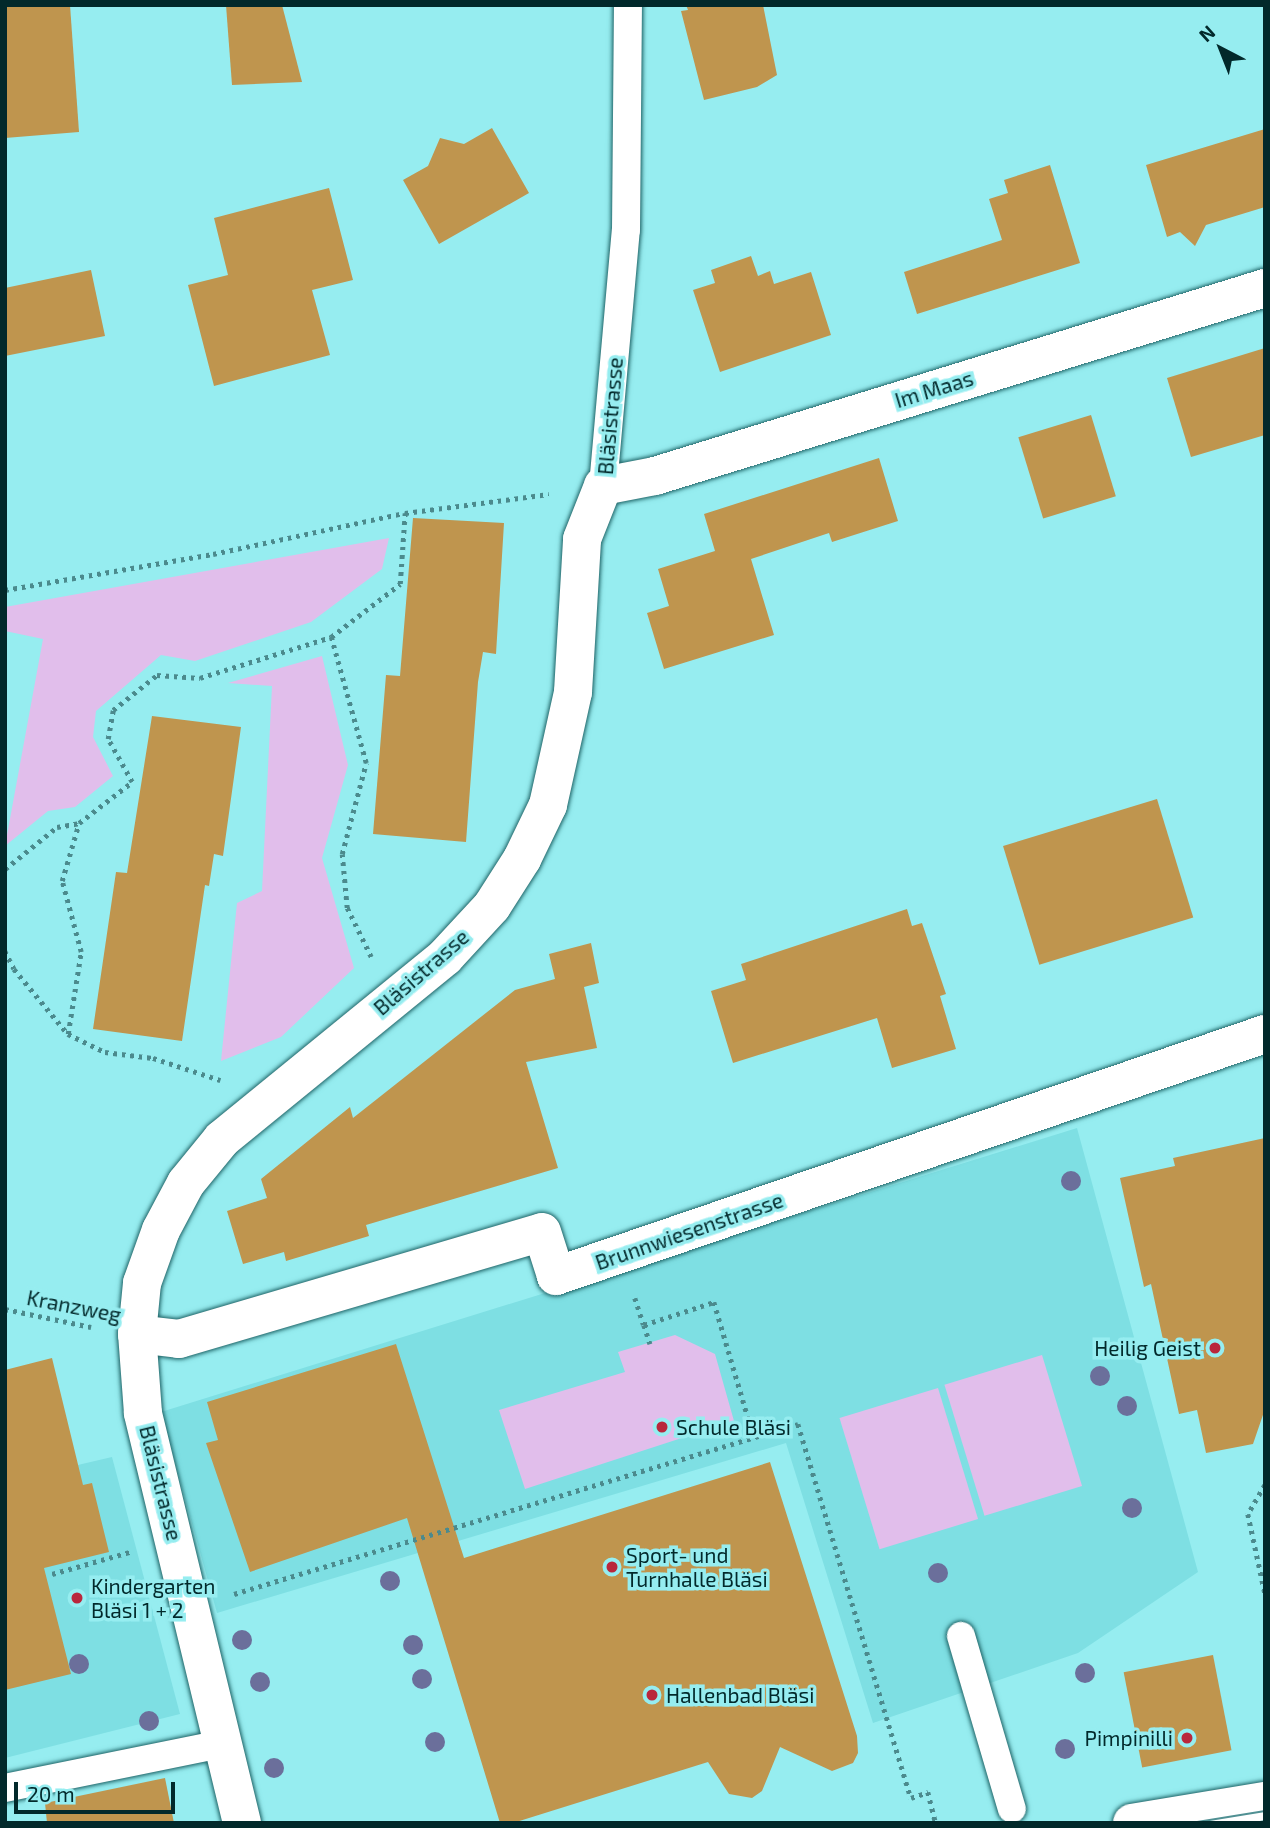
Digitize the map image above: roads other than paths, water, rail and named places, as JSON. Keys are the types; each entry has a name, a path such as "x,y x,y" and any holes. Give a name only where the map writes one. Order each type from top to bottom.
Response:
{"street":[{"name":"Im Maas","path":"603,486 668,472 1265,288"},
{"name":"Bläsistrasse","path":"242,1823 143,1413 137,1334 142,1283 161,1230 186,1183 222,1139 256,1108 445,957 492,906 522,859 548,805 573,692 582,539 603,486"},
{"name":"Brunnwiesenstrasse","path":"137,1334 179,1339 542,1232 556,1276 1265,1034"},
{"path":"1132,1823 1265,1801"}],"lane":[{"name":"Bläsistrasse","path":"603,486 626,230 628,5"},
{"path":"961,1636 1012,1808"},
{"path":"5,1788 221,1744"}],"tram line":[{"path":"1191,1823 1265,1811"}],"place":[{"name":"Heilig Geist","path":"1215,1348"},
{"name":"Schule Bläsi","path":"662,1427"},
{"name":"Sport- und Turnhalle Bläsi","path":"612,1567"},
{"name":"Kindergarten Bläsi 1 + 2","path":"77,1598"},
{"name":"Hallenbad Bläsi","path":"652,1695"},
{"name":"Pimpinilli","path":"1187,1738"}]}
